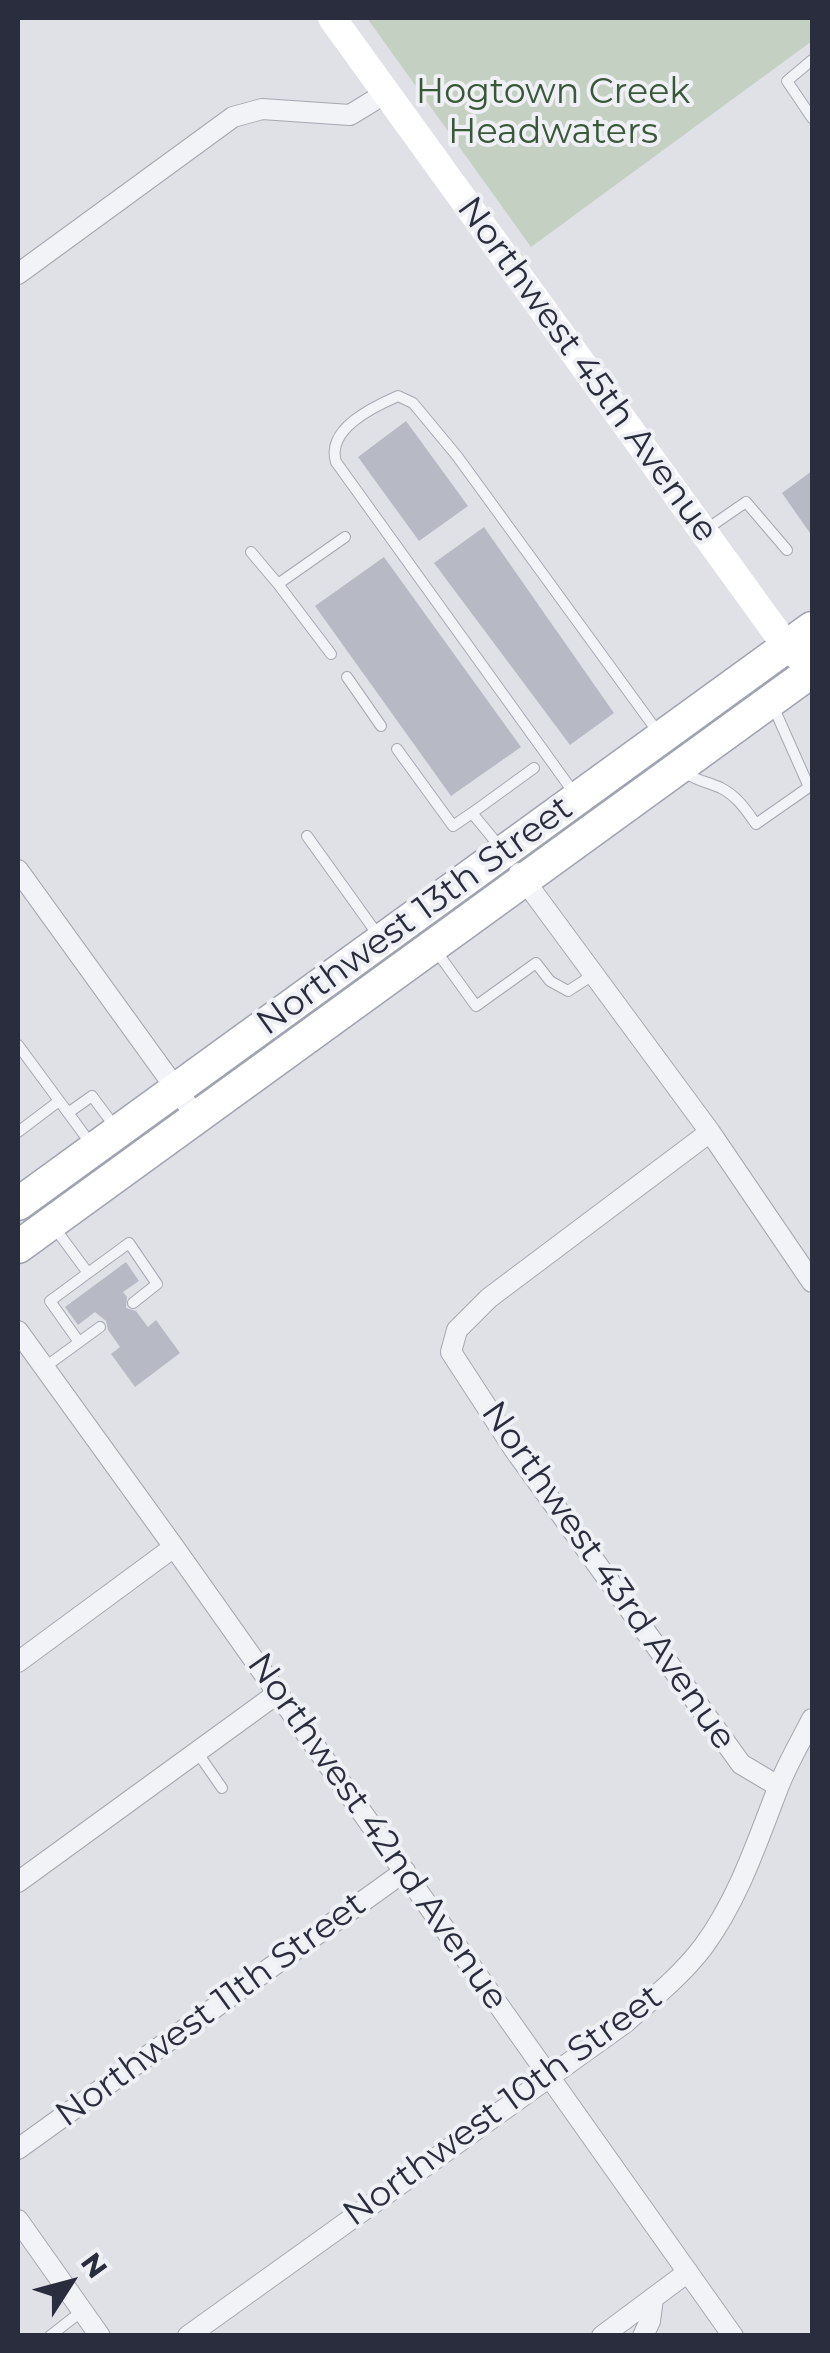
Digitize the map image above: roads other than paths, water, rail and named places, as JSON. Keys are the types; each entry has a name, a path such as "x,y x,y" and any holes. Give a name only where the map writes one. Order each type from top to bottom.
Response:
{"main road":[{"name":"Northwest 13th Street","path":"18,1204 662,737 806,653"},
{"name":"Northwest 13th Street","path":"18,1246 771,700 806,653"}],"street":[{"name":"Northwest 45th Avenue","path":"332,18 704,532 806,653"},
{"path":"18,274 233,118 262,109 350,115 386,93"},
{"path":"504,852 710,1132 812,1282"},
{"path":"18,870 195,1116"},
{"name":"Northwest 43rd Avenue","path":"710,1132 488,1298 457,1330 452,1352 514,1449 742,1764 778,1786"},
{"name":"Northwest 42nd Avenue","path":"18,1332 405,1870 733,2336"},
{"path":"18,1662 174,1547"},
{"path":"18,1882 278,1693"},
{"name":"Northwest 10th Street","path":"188,2336 626,2022 667,1986 703,1947 736,1890 766,1824 778,1786 812,1720"},
{"name":"Northwest 11th Street","path":"18,2149 405,1870"},
{"path":"18,2220 100,2336"},
{"path":"602,2336 688,2272"},
{"path":"643,2336 653,2298"}],"lane":[{"path":"812,60 786,81 812,118"},
{"path":"578,798 336,462 333,452 337,439 378,405 398,396 413,403 457,456 662,737"},
{"path":"704,532 746,502 787,550"},
{"path":"278,584 345,537"},
{"path":"252,552 331,654"},
{"path":"347,677 381,726"},
{"path":"678,767 696,781 726,790 739,800 756,824 810,788 771,700"},
{"path":"397,748 453,826 534,768"},
{"path":"472,813 504,852"},
{"path":"307,836 382,940"},
{"path":"432,944 476,1006 536,963 550,981 568,990 594,974"},
{"path":"18,1045 68,1113 106,1140"},
{"path":"68,1113 92,1096 106,1140"},
{"path":"18,1132 59,1100"},
{"path":"50,1222 88,1273"},
{"path":"79,1342 50,1301 129,1243 157,1284 133,1302"},
{"path":"44,1368 100,1326"},
{"path":"197,1752 222,1788"},
{"path":"50,2336 82,2311"}],"park label":[{"name":"Hogtown Creek Headwaters","path":"553,113"}]}
